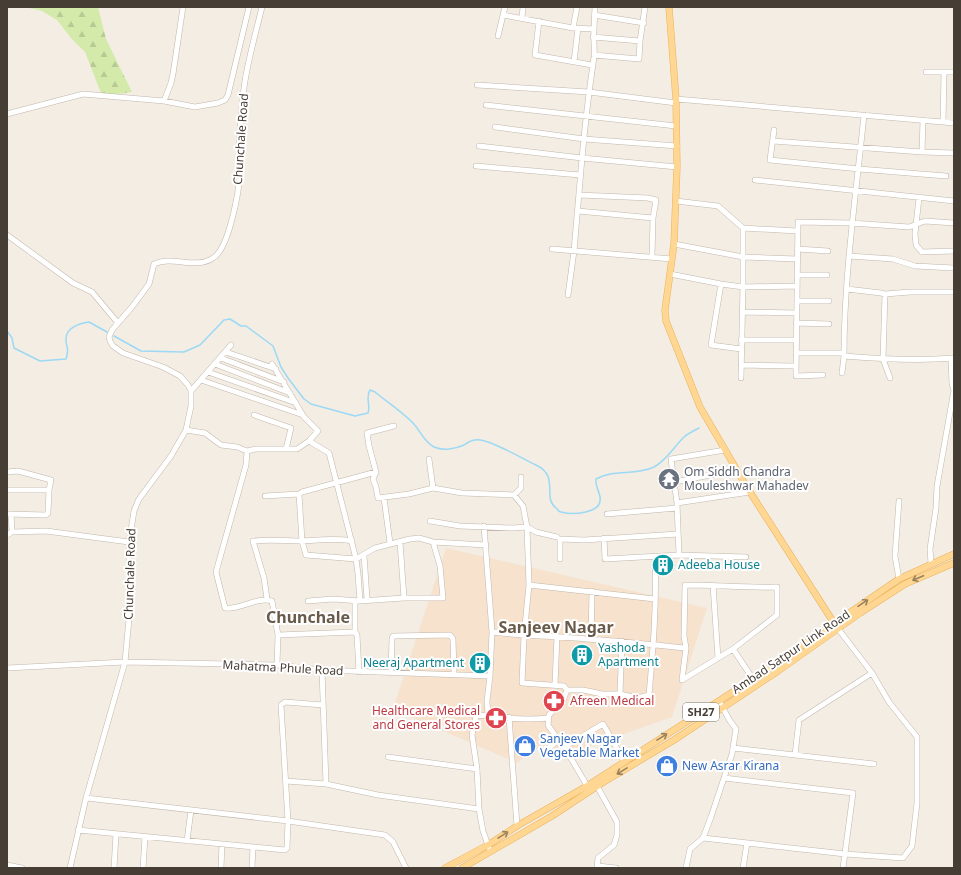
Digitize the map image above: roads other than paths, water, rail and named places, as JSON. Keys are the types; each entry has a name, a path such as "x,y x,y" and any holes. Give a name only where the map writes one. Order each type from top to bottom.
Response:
{"main road":[{"path":"669,7 676,101 677,167 674,244 665,310 666,321 700,407 750,492 836,626"},
{"name":"Ambad Satpur Link Road","path":"445,868 488,845 517,826 588,788 597,786 674,740 757,685 899,579 931,563 954,554"},
{"name":"Ambad Satpur Link Road","path":"462,868 552,816 624,761 836,626 904,584 954,563"}],"street":[{"path":"164,100 173,74 183,7"},
{"path":"7,114 82,94 164,100 195,107 209,105 225,100 228,95 249,7"},
{"name":"Chunchale Road","path":"70,868 86,798 125,662 129,619 129,542 132,519 139,499 171,456 186,430 191,406 191,391 185,381 174,372 123,353 113,346 109,337 112,330 147,287 154,264 161,262 206,262 217,256 224,245 231,225 240,176 239,142 244,92 262,7"},
{"path":"498,36 505,7"},
{"path":"522,18 523,7"},
{"path":"574,62 577,7"},
{"path":"568,295 574,251 586,117 594,55 593,37 595,7"},
{"path":"594,55 639,59 645,7"},
{"path":"503,15 576,28 594,29"},
{"path":"594,15 644,23"},
{"path":"539,21 535,55 592,65"},
{"path":"593,37 640,40"},
{"path":"926,72 954,72"},
{"path":"943,122 944,73"},
{"path":"477,85 589,92 676,101 954,123"},
{"path":"486,106 676,126"},
{"path":"842,373 851,223 859,169 864,115"},
{"path":"922,152 923,120"},
{"path":"495,127 584,138 677,146"},
{"path":"774,130 770,160 946,176"},
{"path":"773,140 922,152 954,152"},
{"path":"479,146 677,167"},
{"path":"476,166 580,176"},
{"path":"755,180 954,201"},
{"path":"579,195 648,198 656,200 653,218 652,257"},
{"path":"919,198 915,234 916,244 922,252 954,251"},
{"path":"676,201 718,206 743,228 797,231"},
{"path":"578,211 653,218"},
{"path":"824,375 796,376 798,222 851,223 909,227 925,221 954,223"},
{"path":"740,378 744,257 743,228"},
{"path":"7,235 73,283 92,292 118,323"},
{"path":"674,244 744,257 797,259"},
{"path":"552,249 672,258"},
{"path":"797,249 828,251"},
{"path":"849,256 893,259 915,266 954,268"},
{"path":"670,274 743,287 797,286"},
{"path":"797,275 827,275"},
{"path":"721,284 712,345 741,349"},
{"path":"847,290 885,294 910,292 954,292"},
{"path":"885,294 883,359 890,378"},
{"path":"797,301 829,301"},
{"path":"742,312 796,313"},
{"path":"796,323 829,324"},
{"path":"741,340 796,340"},
{"path":"191,391 231,345"},
{"path":"226,352 276,369"},
{"path":"796,353 844,355 883,359 952,358 952,384 954,390 938,486 930,549 931,563"},
{"path":"220,358 284,382"},
{"path":"215,364 290,393"},
{"path":"186,430 205,433 221,445 237,447 247,452 256,449 297,449 309,441 318,430 303,415 272,364"},
{"path":"741,365 796,366"},
{"path":"208,372 296,402"},
{"path":"201,380 303,415"},
{"path":"254,415 291,428 286,449"},
{"path":"394,426 367,433 376,472 372,479 376,487 378,498 424,492 434,488 462,493 514,496 523,506 526,527 529,585 524,636 522,683 564,686 567,690 583,690 602,694 620,694 636,698 649,695 653,645 655,557"},
{"path":"309,441 329,453 356,559 358,574 355,632 357,635 358,672"},
{"path":"679,556 677,506 671,459 725,450"},
{"path":"247,452 246,465 216,572 225,608 239,607 267,599 272,600 278,635 277,665"},
{"path":"429,459 434,488"},
{"path":"674,482 737,470"},
{"path":"7,472 18,471 51,480 48,513 46,515 9,514 9,533 46,531 129,542"},
{"path":"265,496 299,494 336,482 376,472"},
{"path":"514,496 521,488 521,477"},
{"path":"7,490 49,490"},
{"path":"607,514 677,506 750,492"},
{"path":"299,494 302,541 306,555 356,559 375,548 390,543 419,538 433,542 486,545"},
{"path":"384,498 390,543"},
{"path":"899,502 895,556 899,579"},
{"path":"430,521 460,526 526,527 536,532 557,537"},
{"path":"484,526 492,632 490,676 486,701 488,715"},
{"path":"560,559 560,539 584,540 678,534"},
{"path":"604,538 605,559 679,556 746,557"},
{"path":"267,599 264,578 253,541 302,541 322,539 341,539 352,541"},
{"path":"400,542 404,598"},
{"path":"308,601 333,599 357,601 368,599 443,598 440,566 433,542"},
{"path":"364,555 368,599"},
{"path":"529,585 654,599"},
{"path":"713,585 718,658"},
{"path":"713,585 738,588 778,586 777,616 733,649 682,680 686,648 684,636 685,586 713,585"},
{"path":"591,639 592,591"},
{"path":"703,838 845,854 903,858 912,846 917,803 918,737 889,702 872,673 836,626"},
{"path":"278,635 355,632"},
{"path":"492,632 524,636 557,636 622,641 686,648"},
{"path":"391,672 393,636 450,635 453,638 454,674"},
{"path":"555,685 557,636"},
{"path":"620,694 622,641"},
{"path":"733,649 757,685"},
{"name":"Mahatma Phule Road","path":"7,668 125,662 277,665 358,672 490,676"},
{"path":"322,670 326,784"},
{"path":"795,755 799,720 872,673"},
{"path":"567,690 564,698 549,715 548,725 564,747 588,788"},
{"path":"686,868 690,849 703,838 733,748 736,729 719,701"},
{"path":"78,830 286,850 288,821 281,705 285,702 323,705"},
{"path":"492,851 483,831 479,809 472,735 476,716 488,715 532,720 549,718"},
{"path":"509,717 517,826"},
{"path":"564,747 603,724 624,761"},
{"path":"550,747 559,740"},
{"path":"733,748 874,764"},
{"path":"388,756 476,769"},
{"path":"724,778 853,793 843,868"},
{"path":"286,781 326,784 378,795 479,809"},
{"path":"597,786 617,822 617,835 614,845 598,858 598,867 616,868"},
{"path":"86,798 288,821 385,835 393,842 406,868"},
{"path":"187,841 191,810"},
{"path":"114,868 116,834"},
{"path":"143,868 145,837"},
{"path":"743,868 747,843"},
{"path":"221,868 222,844"},
{"path":"252,868 253,847"},
{"path":"7,865 22,868"}],"waterway":[{"path":"114,336 141,351 184,352 200,345 224,320 230,319 241,326 246,326 273,346 281,367 288,378 304,399 311,404 355,416 368,413 368,399 370,390 375,392 408,418 427,442 434,447 441,449 457,448 472,440 481,440 497,445 536,465 547,475 552,504 559,511 566,513 586,512 597,507 600,503 600,497 596,479 610,474 647,470 654,467 659,464 679,442 699,428"},
{"path":"7,331 12,338 14,348 40,361 66,359 68,350 66,336 70,329 78,325 89,322 107,332"}],"place":[{"name":"Om Siddh Chandra Mouleshwar Mahadev","path":"669,479"},
{"name":"Adeeba House","path":"663,565"},
{"name":"Yashoda Apartment","path":"582,655"},
{"name":"Neeraj Apartment","path":"480,663"},
{"name":"Afreen Medical","path":"554,701"},
{"name":"Healthcare Medical and General Stores","path":"496,718"},
{"name":"Sanjeev Nagar Vegetable Market","path":"525,746"},
{"name":"New Asrar Kirana","path":"667,766"}],"district":[{"name":"Chunchale","path":"308,617"},
{"name":"Sanjeev Nagar","path":"556,627"}]}
